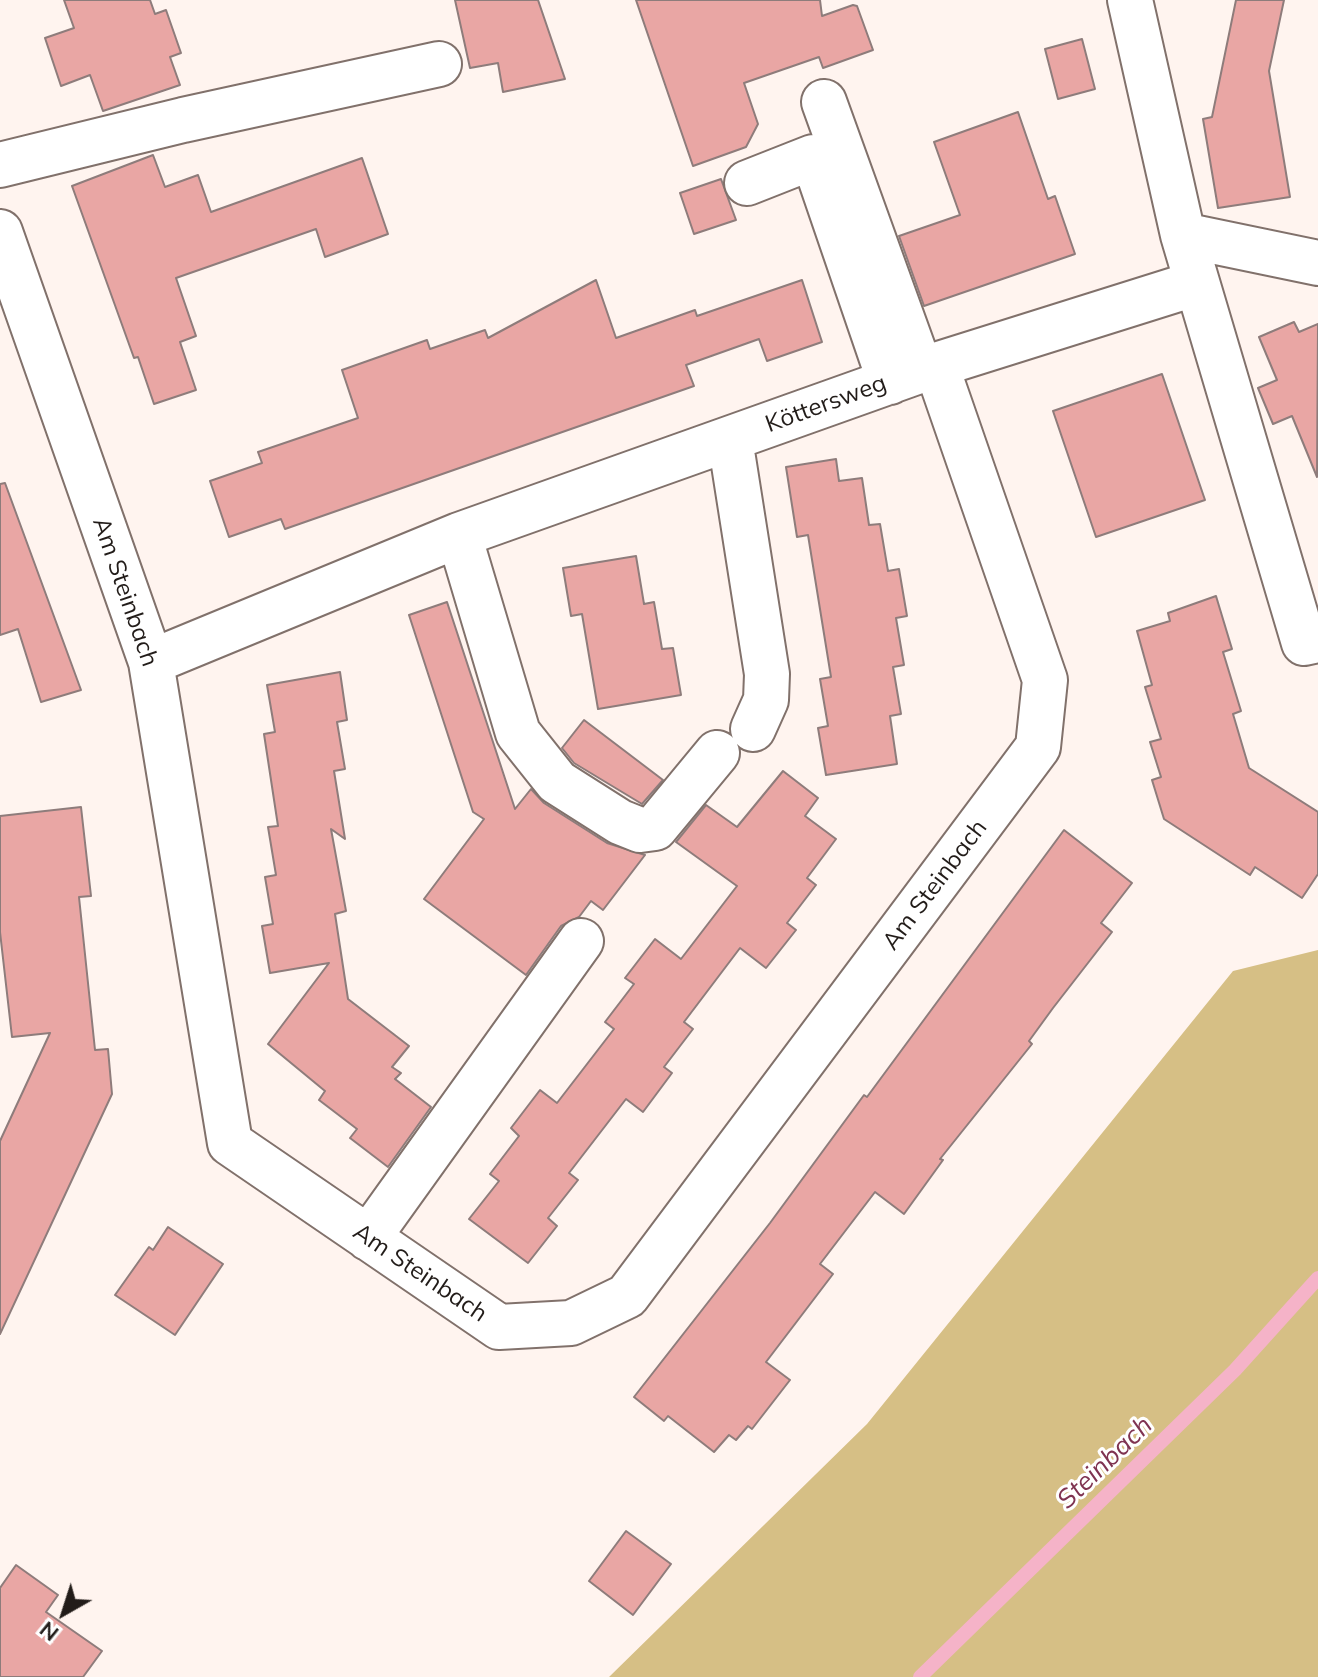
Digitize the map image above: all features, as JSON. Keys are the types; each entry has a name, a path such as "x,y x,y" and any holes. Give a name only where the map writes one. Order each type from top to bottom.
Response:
{"street":[{"path":"1130,0 1183,235 1311,642"},
{"path":"0,165 183,120 439,64"},
{"path":"824,102 915,372"},
{"path":"747,183 813,157 915,372"},
{"name":"Am Steinbach","path":"0,232 151,662 230,1143 499,1327 571,1323 627,1296 1038,747 1045,680 915,372"},
{"path":"1183,235 1318,263"},
{"name":"Köttersweg","path":"151,662 459,535 915,372 1197,283"},
{"path":"730,439 767,674 766,700 753,729"},
{"path":"459,535 518,733 557,782 620,822 640,830 655,828 717,753"},
{"path":"368,1238 581,941"}],"shaded area":[{"path":"1318,950 1318,1677 609,1677 867,1424 1233,971"}],"building":[{"path":"64,0 150,0 155,14 166,10 181,53 170,57 180,85 103,111 90,75 61,86 45,38 74,28"},
{"path":"455,0 538,0 565,79 503,92 498,63 470,68"},
{"path":"636,0 820,0 822,16 853,5 857,6 873,50 823,68 819,57 744,83 758,124 746,147 693,166"},
{"path":"1236,0 1284,0 1269,71 1290,197 1218,208 1203,119 1212,117"},
{"path":"1082,39 1095,89 1058,99 1045,49"},
{"path":"1018,112 1048,199 1055,196 1075,254 924,306 899,236 960,215 934,142"},
{"path":"153,155 165,187 198,175 211,212 362,158 388,234 325,257 316,229 176,278 196,336 180,342 196,390 154,404 138,357 134,358 72,186"},
{"path":"721,179 736,220 694,234 680,193"},
{"path":"596,280 616,338 695,310 697,316 802,280 822,342 767,361 759,339 686,365 694,386 285,529 281,519 229,537 210,481 262,463 258,452 358,418 342,370 427,340 430,349 485,330 488,338"},
{"path":"1294,322 1299,332 1318,324 1317,477 1292,416 1273,424 1258,388 1277,380 1259,337"},
{"path":"1162,374 1205,500 1096,537 1053,411"},
{"path":"836,459 839,481 862,478 869,525 880,524 888,571 899,569 907,616 896,618 904,665 893,667 901,714 890,716 897,764 826,775 818,728 828,726 820,679 831,677 808,535 797,537 786,467"},
{"path":"5,483 81,690 41,702 18,629 0,635 0,484"},
{"path":"636,556 644,604 654,602 662,649 673,648 681,695 598,709 582,614 571,616 563,568"},
{"path":"1216,596 1232,649 1223,652 1241,711 1233,714 1249,768 1318,812 1318,874 1302,898 1255,867 1250,875 1164,819 1152,780 1161,777 1150,742 1161,739 1145,687 1152,685 1137,631 1170,621 1168,613"},
{"path":"447,602 515,809 531,789 544,803 607,843 645,855 603,910 591,901 579,917 561,926 526,975 424,899 484,819 473,812 409,615"},
{"path":"340,672 347,720 337,722 345,769 334,771 345,839 331,829 346,911 335,914 348,999 409,1046 392,1067 401,1073 395,1079 431,1107 388,1167 350,1138 357,1129 319,1100 325,1091 268,1044 329,963 270,973 262,926 273,924 265,877 276,875 268,827 278,826 264,734 275,732 267,685"},
{"path":"584,720 663,780 642,804 574,763 562,748"},
{"path":"783,771 818,798 805,816 836,839 807,878 816,885 787,923 796,930 766,968 740,948 684,1022 693,1029 664,1067 672,1073 643,1112 626,1099 569,1173 578,1180 548,1218 557,1226 528,1263 469,1219 499,1181 490,1174 519,1136 511,1128 540,1090 557,1103 614,1029 605,1022 634,984 625,978 655,939 681,959 737,886 676,842 706,805 737,827"},
{"path":"81,807 91,896 79,897 95,1050 108,1049 112,1094 0,1334 0,1141 50,1033 12,1037 0,932 0,816"},
{"path":"1064,830 1132,883 1101,923 1112,932 1029,1041 1032,1044 940,1159 943,1160 904,1214 875,1192 820,1264 833,1274 766,1362 790,1380 752,1429 748,1426 736,1440 729,1435 714,1452 668,1416 664,1421 634,1397 770,1223 864,1095 867,1097"},
{"path":"168,1227 223,1264 175,1335 115,1295 149,1247 153,1250"},
{"path":"626,1531 671,1564 633,1615 589,1581"},
{"path":"16,1565 58,1595 46,1612 102,1651 83,1677 0,1677 0,1588"}],"waterway":[{"name":"Steinbach","path":"920,1677 1235,1370 1318,1278"}]}
